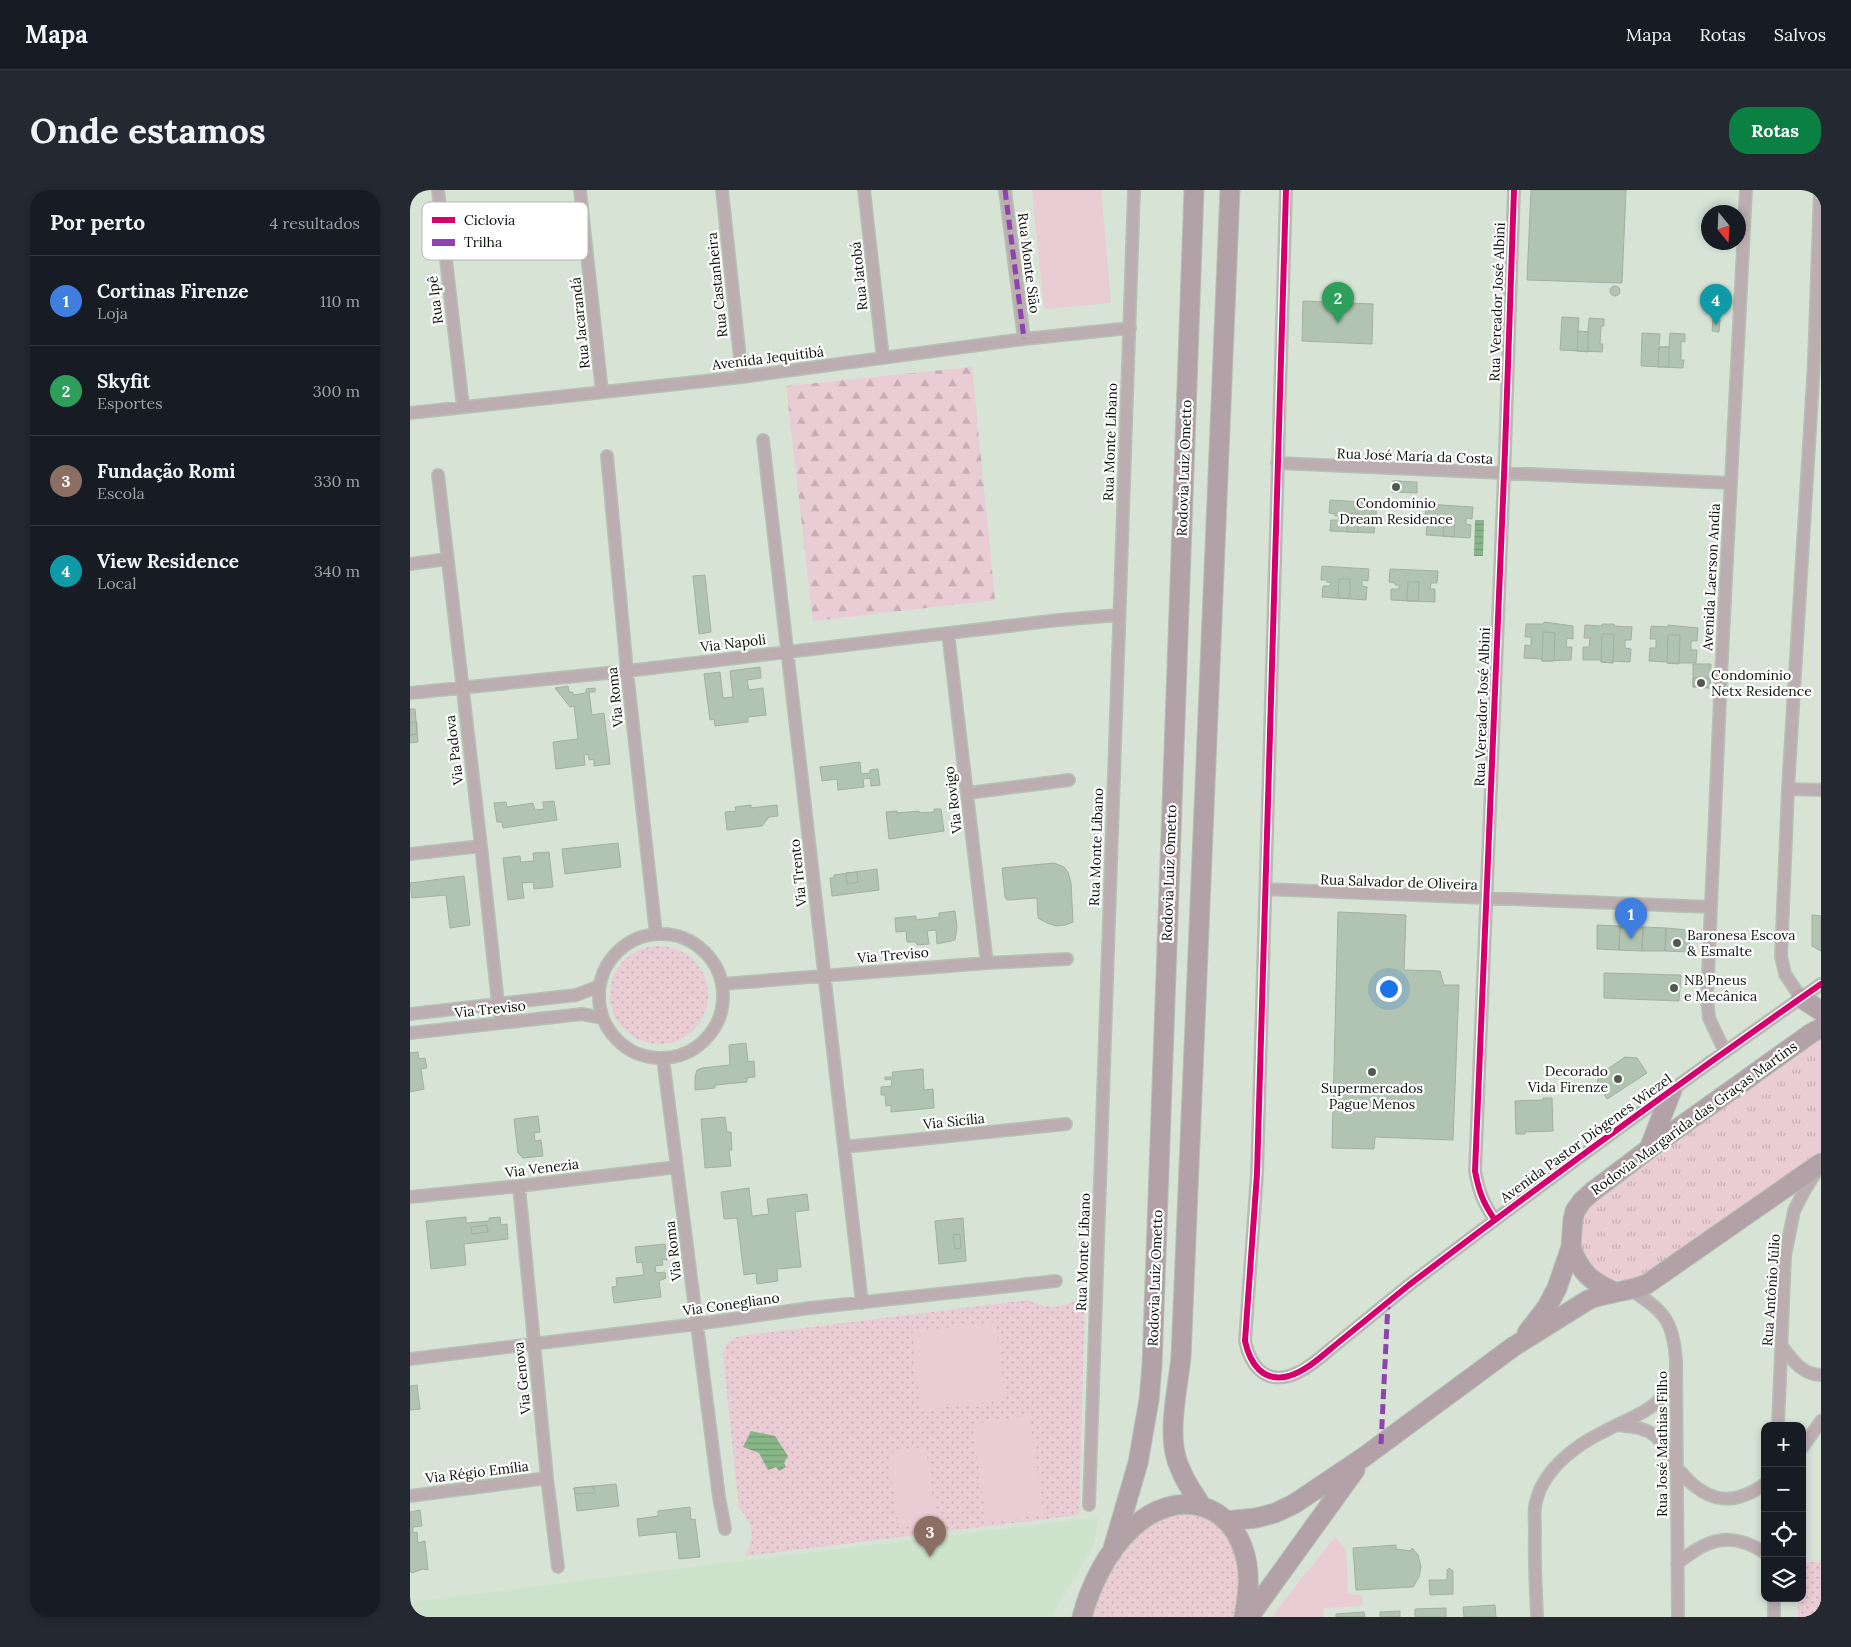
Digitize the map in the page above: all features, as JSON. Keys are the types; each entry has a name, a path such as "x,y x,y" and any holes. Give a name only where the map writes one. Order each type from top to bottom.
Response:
{"main road":[{"name":"Rodovia Luiz Ometto","path":"1112,1552 1138,1463 1149,1400 1152,1366 1194,190"},
{"path":"1201,1505 1186,1481 1176,1456 1174,1428 1181,1357 1230,190"},
{"path":"1801,998 1821,1011"},
{"name":"Rodovia Margarida das Graças Martins","path":"1513,1347 1548,1307 1557,1288 1571,1247 1575,1211 1582,1201 1649,1149 1821,1028"},
{"path":"1649,1149 1672,1090"},
{"name":"Rodovia Margarida das Graças Martins","path":"1227,1521 1275,1514 1315,1492 1513,1347 1588,1300 1647,1284 1661,1276 1821,1163"},
{"path":"1571,1247 1575,1258 1594,1282 1623,1291"},
{"name":"Rodovia Margarida das Graças Martins","path":"1249,1617 1364,1457"},
{"path":"1073,1617 1088,1596 1112,1552 1131,1528 1150,1514 1178,1505 1201,1505 1227,1521 1238,1539 1246,1564 1248,1593 1244,1617"},
{"path":"1082,1617 1088,1596"}],"street":[{"name":"Rua Castanheira","path":"722,190 742,377"},
{"name":"Rua Jatobá","path":"864,190 883,358"},
{"name":"Rua Monte Sião","path":"1005,190 1024,339"},
{"name":"Rua Monte Líbano","path":"1089,1505 1134,190"},
{"path":"1266,889 1286,190"},
{"name":"Rua Vereador José Albini","path":"1495,1220 1481,1198 1475,1171 1514,190"},
{"name":"Avenida Laerson Andia","path":"1725,1052 1709,1018 1707,998 1746,190"},
{"path":"1801,998 1785,974 1781,956 1788,789 1818,364 1820,190"},
{"name":"Rua Ipê","path":"446,260 463,407"},
{"name":"Rua Jacarandá","path":"588,260 602,392"},
{"name":"Avenida Jequitibá","path":"410,413 742,377 1024,339 1130,328"},
{"name":"Via Trento","path":"763,440 862,1303"},
{"name":"Via Roma","path":"608,456 627,671 656,934"},
{"name":"Rua José María da Costa","path":"1277,464 1731,483"},
{"name":"Via Padova","path":"438,475 501,1022"},
{"path":"410,564 447,559"},
{"name":"Via Napoli","path":"410,693 462,686 627,671 1059,620 1119,615"},
{"name":"Via Rovigo","path":"948,633 987,963"},
{"path":"968,793 1069,780"},
{"path":"1788,789 1821,790"},
{"path":"410,854 481,846"},
{"name":"Rua Salvador de Oliveira","path":"1266,889 1711,907"},
{"name":"Avenida Pastor Diógenes Wiezel","path":"1266,889 1257,1174 1245,1341 1252,1363 1259,1371 1278,1377 1288,1376 1312,1363 1409,1285 1495,1220 1672,1090 1821,984"},
{"path":"656,934 679,937 699,947 714,963 722,984 723,1002 719,1019 710,1035 697,1047 681,1055 664,1058 648,1057 633,1052 620,1043 610,1031 603,1018 599,1002 600,986 606,967 619,951 636,939 656,934"},
{"name":"Via Treviso","path":"722,984 987,963 1067,959"},
{"name":"Via Treviso","path":"410,1014 576,995 600,986"},
{"name":"Via Treviso","path":"410,1032 582,1014 603,1018"},
{"name":"Via Roma","path":"664,1058 718,1497 726,1529"},
{"name":"Via Sicília","path":"844,1147 1066,1124"},
{"name":"Rua Antônio Júlio","path":"1778,1422 1784,1276 1789,1234 1797,1205 1821,1163"},
{"name":"Via Venezia","path":"410,1197 677,1167"},
{"name":"Via Genova","path":"519,1186 547,1478 558,1566"},
{"name":"Via Conegliano","path":"410,1359 697,1324 810,1308 1056,1281"},
{"name":"Rua José Mathias Filho","path":"1623,1291 1658,1309 1667,1322 1674,1340 1676,1360 1678,1617"},
{"path":"1782,1346 1799,1366 1810,1373 1821,1375"},
{"path":"1537,1617 1535,1506 1542,1486 1553,1470 1574,1450 1602,1432 1639,1416 1654,1406 1665,1396 1675,1382"},
{"path":"1806,1442 1821,1421"},
{"path":"1617,1425 1642,1429 1654,1435 1664,1446 1677,1468 1699,1490 1713,1497 1738,1498 1761,1486"},
{"name":"Via Régio Emília","path":"410,1496 547,1478"},
{"path":"1677,1564 1697,1548 1718,1540 1730,1539 1746,1542 1761,1551"},
{"path":"1774,1602 1774,1617"}],"shaded area":[{"path":"1475,520 1484,520 1483,556 1474,556"},
{"path":"751,1431 775,1436 788,1456 784,1463 786,1467 779,1471 776,1467 768,1470 759,1453 743,1447"},
{"path":"1099,1517 1093,1547 1051,1617 410,1617 410,1602"}],"green space":[{"path":"1032,190 1101,190 1111,303 1044,309"},
{"path":"972,367 995,600 813,621 786,386"},
{"path":"649,946 669,946 678,949 694,960 705,976 708,985 708,1005 705,1014 694,1030 678,1041 669,1044 649,1044 632,1036 618,1022 610,1005 610,985 618,968 632,954"},
{"path":"1821,1037 1821,1152 1643,1278 1627,1281 1611,1279 1597,1272 1586,1260 1580,1246 1583,1214 1592,1201"},
{"path":"1085,1295 1079,1515 745,1556 752,1537 750,1525 739,1508 723,1355 725,1348 731,1340 741,1336 1027,1300 1050,1307 1070,1303"},
{"path":"996,1322 1005,1400 921,1410 912,1332"},
{"path":"1029,1415 1044,1514 987,1523 972,1424"},
{"path":"926,1447 936,1521 899,1527 888,1453"},
{"path":"1193,1511 1217,1520 1242,1557 1238,1617 1093,1617 1108,1577 1115,1564 1132,1542 1162,1516"},
{"path":"1335,1537 1346,1549 1348,1594 1362,1595 1363,1606 1323,1608 1324,1617 1273,1617 1278,1608"},
{"path":"1806,1562 1821,1562 1821,1617 1798,1617 1798,1602 1806,1602"}],"building":[{"path":"1531,190 1626,190 1622,283 1527,280"},
{"path":"1615,286 1620,291 1615,296 1610,291"},
{"path":"1303,301 1373,304 1372,344 1302,341"},
{"path":"1562,317 1579,318 1578,331 1588,332 1589,318 1604,319 1604,326 1601,326 1600,344 1603,344 1602,352 1560,350"},
{"path":"1713,319 1720,320 1719,332 1712,331"},
{"path":"1578,331 1588,332 1588,352 1577,351"},
{"path":"1642,333 1660,334 1659,347 1669,347 1670,333 1685,334 1685,342 1681,341 1681,360 1684,360 1683,368 1641,366"},
{"path":"1659,347 1669,347 1669,367 1658,367"},
{"path":"1393,481 1417,482 1417,493 1392,492"},
{"name":"Condomínio Dream Residence","path":"1393,481 1401,481 1400,492 1392,492"},
{"path":"1330,500 1377,503 1376,515 1370,514 1370,520 1375,521 1374,533 1330,531 1331,520 1339,520 1339,516 1329,513"},
{"path":"1426,504 1473,507 1472,519 1466,518 1466,524 1471,525 1470,538 1426,535 1427,524 1435,525 1435,520 1425,517"},
{"path":"1348,513 1359,513 1358,532 1347,532"},
{"path":"1444,517 1455,517 1454,537 1443,536"},
{"path":"1322,566 1369,569 1368,581 1362,580 1362,586 1367,587 1366,600 1322,597 1323,586 1330,586 1331,583 1327,582 1327,580 1321,580"},
{"path":"1390,569 1438,571 1437,583 1431,583 1430,589 1435,589 1435,602 1391,600 1391,589 1399,589 1399,585 1389,582"},
{"path":"705,575 711,632 699,634 693,576"},
{"path":"1339,579 1350,579 1350,598 1338,598"},
{"path":"1408,582 1419,582 1418,601 1407,601"},
{"path":"1544,622 1573,626 1573,639 1567,638 1566,647 1572,647 1571,660 1542,661 1542,659 1524,658 1525,645 1531,646 1531,637 1525,637 1526,624 1543,624"},
{"path":"1602,624 1632,627 1631,640 1625,640 1625,648 1631,649 1630,662 1613,661 1613,663 1601,662 1601,660 1583,660 1583,647 1589,647 1590,638 1584,638 1585,625 1602,626"},
{"path":"1668,625 1698,628 1697,641 1691,641 1691,650 1697,650 1696,663 1649,661 1650,648 1656,648 1656,639 1650,639 1651,626 1668,627"},
{"path":"1543,632 1555,633 1554,661 1542,661"},
{"path":"1602,634 1614,634 1613,663 1601,662"},
{"path":"1668,635 1680,635 1679,664 1667,663"},
{"path":"1693,664 1711,664 1710,688 1693,687"},
{"path":"760,667 761,678 747,680 749,690 763,688 766,715 748,717 748,722 715,726 714,719 710,720 704,674 720,672 723,698 733,697 730,671"},
{"name":"Condomínio Netx Residence","path":"1693,678 1710,678 1710,688 1693,687"},
{"path":"568,686 569,692 573,692 573,695 586,693 586,689 595,688 595,692 589,692 592,715 604,713 610,764 594,766 594,759 589,760 588,754 584,755 585,765 556,769 553,742 578,739 574,706 570,707 555,688"},
{"path":"410,709 415,709 418,742 410,743"},
{"path":"417,722 417,734 410,735 410,723"},
{"path":"860,762 861,774 870,773 870,770 878,769 880,785 871,786 870,778 863,779 864,787 838,790 837,779 822,781 820,767"},
{"path":"554,801 557,820 503,828 502,822 497,822 494,803 506,802 507,807 533,803 535,810 544,809 543,802"},
{"path":"751,805 751,808 777,805 778,816 769,817 762,826 727,830 725,812 736,811 735,807"},
{"path":"934,809 941,809 944,831 889,839 886,812 919,811 919,813 934,812"},
{"path":"618,843 621,867 565,874 562,849"},
{"path":"549,852 553,887 534,889 533,882 522,883 524,898 508,900 503,858 520,856 521,862 534,861 533,853"},
{"path":"1054,863 1064,867 1068,872 1071,883 1073,922 1056,926 1038,918 1037,898 1007,900 1005,897 1002,868"},
{"path":"877,869 879,890 832,896 830,878 834,878 834,875"},
{"path":"857,872 858,882 847,884 846,873"},
{"path":"464,876 470,925 450,928 446,895 412,898 410,883"},
{"path":"955,911 957,927 955,940 937,944 936,930 927,931 929,944 917,945 916,942 907,942 906,931 896,932 895,918 916,916 916,920 939,917 939,913"},
{"path":"1338,912 1406,915 1404,970 1440,971 1444,985 1459,985 1453,1140 1375,1137 1374,1149 1332,1148"},
{"path":"1812,915 1821,916 1821,951 1812,946"},
{"path":"1597,925 1620,926 1619,950 1597,949"},
{"path":"1620,926 1643,927 1642,951 1619,950"},
{"path":"1643,927 1666,928 1665,951 1642,951"},
{"name":"Baronesa Escova & Esmalte","path":"1666,928 1688,930 1690,935 1689,952 1665,951"},
{"path":"1604,973 1681,975 1679,1001 1604,998"},
{"path":"746,1043 748,1062 754,1061 755,1077 747,1078 747,1082 715,1085 715,1088 695,1090 697,1070 730,1065 729,1045"},
{"path":"418,1052 419,1059 425,1058 427,1068 421,1069 424,1089 410,1092 410,1053"},
{"name":"Decorado Vida Firenze","path":"1625,1057 1637,1058 1647,1073 1607,1099 1597,1083 1599,1075"},
{"path":"923,1069 924,1090 933,1089 934,1108 891,1112 891,1105 886,1106 885,1095 881,1095 881,1087 892,1086 891,1079 885,1080 885,1077 893,1077 892,1072"},
{"path":"1543,1098 1552,1098 1553,1131 1516,1134 1515,1101 1543,1100"},
{"path":"538,1116 540,1132 534,1133 535,1141 541,1140 543,1156 523,1158 518,1153 514,1119"},
{"path":"725,1117 727,1132 731,1132 732,1150 729,1150 731,1166 705,1168 701,1119"},
{"path":"749,1188 752,1216 769,1214 767,1199 807,1194 809,1210 795,1212 801,1267 777,1269 778,1281 757,1284 756,1273 744,1275 737,1218 724,1219 721,1192"},
{"path":"466,1217 466,1223 489,1221 489,1218 500,1217 501,1225 507,1224 508,1239 464,1244 466,1265 431,1269 426,1221"},
{"path":"963,1218 966,1261 939,1264 935,1221"},
{"path":"487,1225 488,1232 472,1234 471,1227"},
{"path":"960,1234 961,1248 955,1249 953,1235"},
{"path":"665,1244 667,1260 662,1259 663,1265 655,1266 656,1273 665,1272 666,1278 659,1281 661,1297 614,1303 612,1287 617,1286 616,1278 644,1275 642,1262 637,1263 635,1247"},
{"path":"417,1385 420,1409 410,1410 410,1386"},
{"path":"616,1484 619,1506 577,1511 574,1488"},
{"path":"594,1486 594,1493 575,1494 574,1488"},
{"path":"690,1507 691,1520 695,1519 700,1557 679,1559 676,1532 639,1536 637,1519 658,1516 658,1511"},
{"path":"420,1510 422,1526 413,1527 413,1533 417,1532 418,1543 425,1541 428,1570 423,1569 412,1573 410,1571 410,1512"},
{"path":"1396,1545 1396,1549 1411,1551 1412,1548 1418,1555 1421,1567 1419,1577 1413,1587 1356,1590 1353,1548"},
{"path":"1449,1568 1453,1571 1453,1594 1430,1595 1429,1580 1447,1580 1447,1570"},
{"path":"1495,1605 1496,1617 1464,1617 1463,1607"},
{"path":"1446,1608 1446,1617 1415,1617 1415,1609"},
{"path":"1400,1611 1400,1617 1380,1617 1380,1612"},
{"path":"1364,1612 1365,1617 1336,1617 1336,1614"}],"marked path":[{"path":"1005,190 1024,339"},
{"path":"1381,1444 1388,1303"}],"cycle path":[{"path":"1286,190 1257,1174 1245,1341 1254,1364 1259,1370 1272,1377 1289,1376 1309,1366 1409,1285 1511,1208 1821,984"},
{"path":"1495,1220 1482,1197 1475,1171 1514,190"}],"place":[{"name":"Skyfit","path":"1338,323"},
{"name":"View Residence","path":"1716,325"},
{"name":"Condomínio Dream Residence","path":"1396,487"},
{"name":"Condomínio Netx Residence","path":"1701,683"},
{"name":"Cortinas Firenze","path":"1631,939"},
{"name":"Baronesa Escova & Esmalte","path":"1677,943"},
{"name":"NB Pneus e Mecânica","path":"1674,988"},
{"name":"Supermercados Pague Menos","path":"1372,1072"},
{"name":"Decorado Vida Firenze","path":"1618,1079"},
{"name":"Fundação Romi","path":"930,1557"}]}
